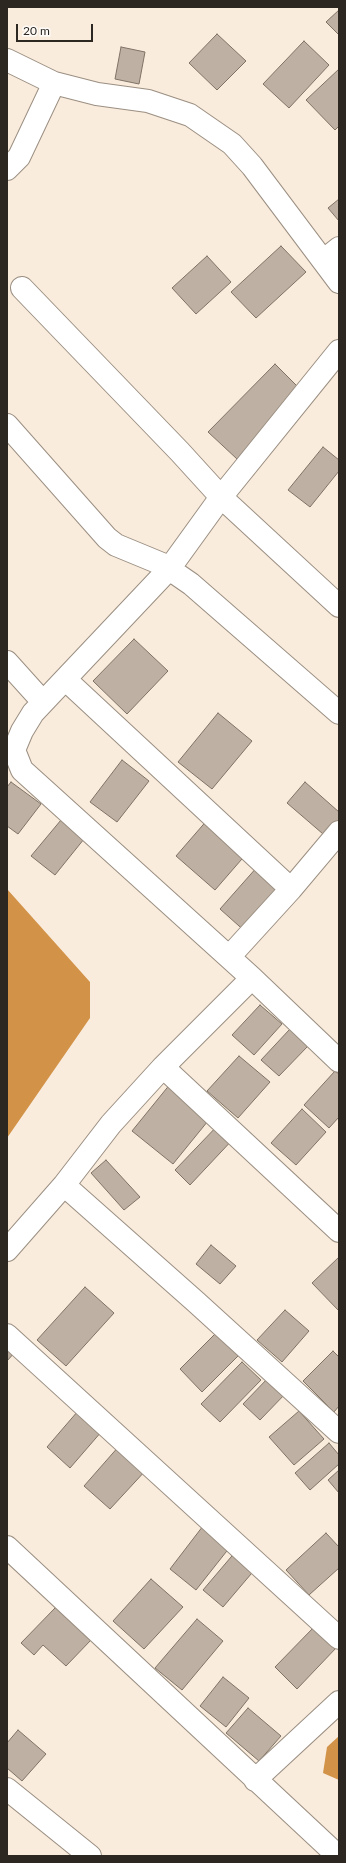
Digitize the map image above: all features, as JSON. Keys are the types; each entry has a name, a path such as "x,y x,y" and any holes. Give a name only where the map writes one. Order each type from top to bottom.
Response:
{"street":[{"path":"7,60 54,83 97,94 148,101 190,115 232,144 331,254 339,282"},
{"path":"7,169 19,157 54,83"},
{"path":"22,288 180,452 221,498 339,606"},
{"path":"339,350 221,498 169,569 66,680 33,713 11,753 22,770 252,978 339,1061"},
{"path":"7,425 106,538 116,545 169,569 191,584 339,713"},
{"path":"7,662 43,702"},
{"path":"66,680 291,889"},
{"path":"229,957 291,889 339,832"},
{"path":"7,1250 64,1185 110,1124 163,1067 252,978"},
{"path":"163,1067 339,1232"},
{"path":"64,1185 339,1432"},
{"path":"7,1335 339,1638"},
{"path":"7,1547 338,1856"},
{"path":"255,1780 339,1702"},
{"path":"7,1790 90,1856"}],"shaded area":[{"path":"7,889 90,982 90,1018 7,1138"},
{"path":"339,1736 339,1780 323,1773 327,1747"}],"building":[{"path":"339,10 339,35 326,22"},
{"path":"217,34 246,61 217,90 189,63"},
{"path":"304,41 329,65 289,108 263,84"},
{"path":"121,47 145,52 139,84 115,79"},
{"path":"339,69 339,126 335,130 306,100"},
{"path":"339,199 339,221 328,208"},
{"path":"281,246 306,272 256,318 231,292"},
{"path":"207,256 231,282 196,314 172,288"},
{"path":"275,364 303,392 237,459 208,432"},
{"path":"323,447 339,460 339,471 310,507 288,490"},
{"path":"134,639 168,671 127,714 93,681"},
{"path":"218,713 252,741 212,789 178,762"},
{"path":"122,760 149,781 117,822 90,802"},
{"path":"11,782 41,804 18,834 7,826 7,787"},
{"path":"305,782 339,812 339,829 330,840 287,803"},
{"path":"209,818 248,852 215,890 176,856"},
{"path":"61,820 84,839 55,875 31,856"},
{"path":"258,866 287,890 248,934 220,909"},
{"path":"260,1005 282,1024 254,1055 232,1035"},
{"path":"290,1029 308,1046 279,1076 261,1060"},
{"path":"239,1056 270,1082 238,1118 207,1091"},
{"path":"335,1071 339,1074 339,1117 329,1128 304,1105"},
{"path":"171,1083 212,1116 173,1164 132,1131"},
{"path":"302,1109 326,1132 296,1165 271,1143"},
{"path":"221,1122 236,1136 190,1185 175,1170"},
{"path":"106,1160 140,1197 124,1210 91,1173"},
{"path":"211,1245 236,1266 220,1284 196,1264"},
{"path":"339,1257 339,1311 312,1283"},
{"path":"85,1287 114,1313 66,1366 37,1340"},
{"path":"285,1310 309,1331 282,1362 257,1340"},
{"path":"218,1331 241,1353 202,1392 180,1369"},
{"path":"7,1344 15,1352 7,1361"},
{"path":"333,1351 339,1357 339,1406 334,1412 303,1381"},
{"path":"242,1362 261,1380 220,1422 201,1404"},
{"path":"270,1376 287,1392 260,1420 243,1404"},
{"path":"78,1411 102,1431 70,1468 47,1447"},
{"path":"299,1411 324,1439 294,1465 269,1437"},
{"path":"329,1443 339,1455 339,1464 310,1490 295,1473"},
{"path":"120,1445 147,1469 110,1509 84,1486"},
{"path":"339,1470 339,1493 328,1480"},
{"path":"203,1526 230,1547 196,1590 170,1569"},
{"path":"326,1533 339,1547 339,1568 309,1595 286,1570"},
{"path":"237,1550 257,1567 223,1607 203,1590"},
{"path":"151,1579 183,1607 144,1649 113,1621"},
{"path":"56,1607 91,1640 66,1666 43,1645 34,1655 21,1643"},
{"path":"197,1619 223,1641 182,1690 155,1668"},
{"path":"315,1626 337,1647 297,1689 275,1667"},
{"path":"223,1677 249,1698 226,1727 200,1706"},
{"path":"248,1708 281,1736 259,1761 226,1733"},
{"path":"18,1730 46,1754 22,1781 7,1768 7,1743"}]}
